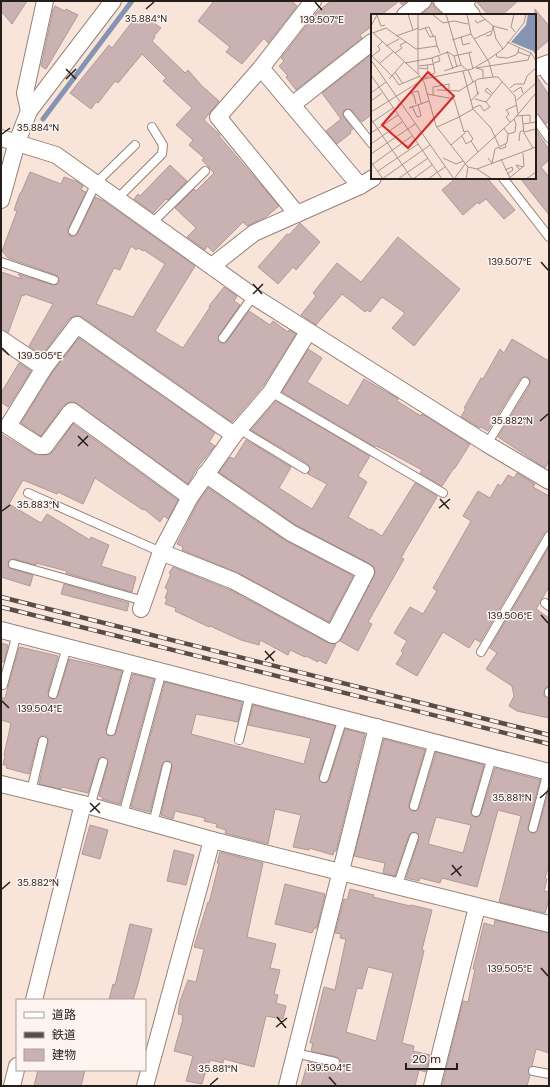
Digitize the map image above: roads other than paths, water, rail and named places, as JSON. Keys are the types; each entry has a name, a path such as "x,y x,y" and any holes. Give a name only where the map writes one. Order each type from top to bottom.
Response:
{"street":[{"path":"29,112 25,93 45,1"},
{"path":"1,200 17,142 29,112 113,1"},
{"path":"297,214 218,117 261,68 313,1"},
{"path":"407,14 423,1"},
{"path":"442,1 453,11 467,7"},
{"path":"292,105 371,43"},
{"path":"212,266 254,233 367,182 292,105 261,68"},
{"path":"1,138 56,155 118,198 252,296 487,444 549,481"},
{"path":"190,496 72,411 44,446 39,446 8,426 44,368 76,326 237,432"},
{"path":"143,605 160,552 190,496 237,432 271,392 308,332"},
{"path":"1,339 44,368"},
{"path":"160,552 234,581 333,635 366,572 291,533 206,474"},
{"path":"1,630 548,771"},
{"path":"287,1086 377,727"},
{"path":"1,784 86,805 212,840 549,924"},
{"path":"34,999 86,805"},
{"path":"145,1086 212,840"},
{"path":"432,1086 477,907"},
{"path":"12,1086 16,1070"}],"lane":[{"path":"541,65 549,80"},
{"path":"348,114 371,143"},
{"path":"536,119 549,138"},
{"path":"118,198 162,154 164,145 152,127"},
{"path":"73,231 96,183 134,144"},
{"path":"152,223 205,171"},
{"path":"504,179 549,237"},
{"path":"1,262 54,280"},
{"path":"224,338 252,296"},
{"path":"487,444 525,382"},
{"path":"271,392 443,493"},
{"path":"237,432 305,469"},
{"path":"28,493 160,552"},
{"path":"482,652 549,536"},
{"path":"13,564 143,605"},
{"path":"3,685 17,634"},
{"path":"53,694 67,647"},
{"path":"111,731 130,663"},
{"path":"123,815 162,671"},
{"path":"239,740 250,694"},
{"path":"324,778 343,718"},
{"path":"30,791 43,741"},
{"path":"414,806 433,742"},
{"path":"476,812 492,757"},
{"path":"86,805 103,762"},
{"path":"153,824 167,766"},
{"path":"533,828 548,771"},
{"path":"397,887 414,837"},
{"path":"295,1053 335,1062"},
{"path":"533,1071 549,1074"}],"waterway":[{"path":"43,119 132,1"}],"railway":[{"path":"1,597 549,735"},
{"path":"1,607 549,744"}]}
